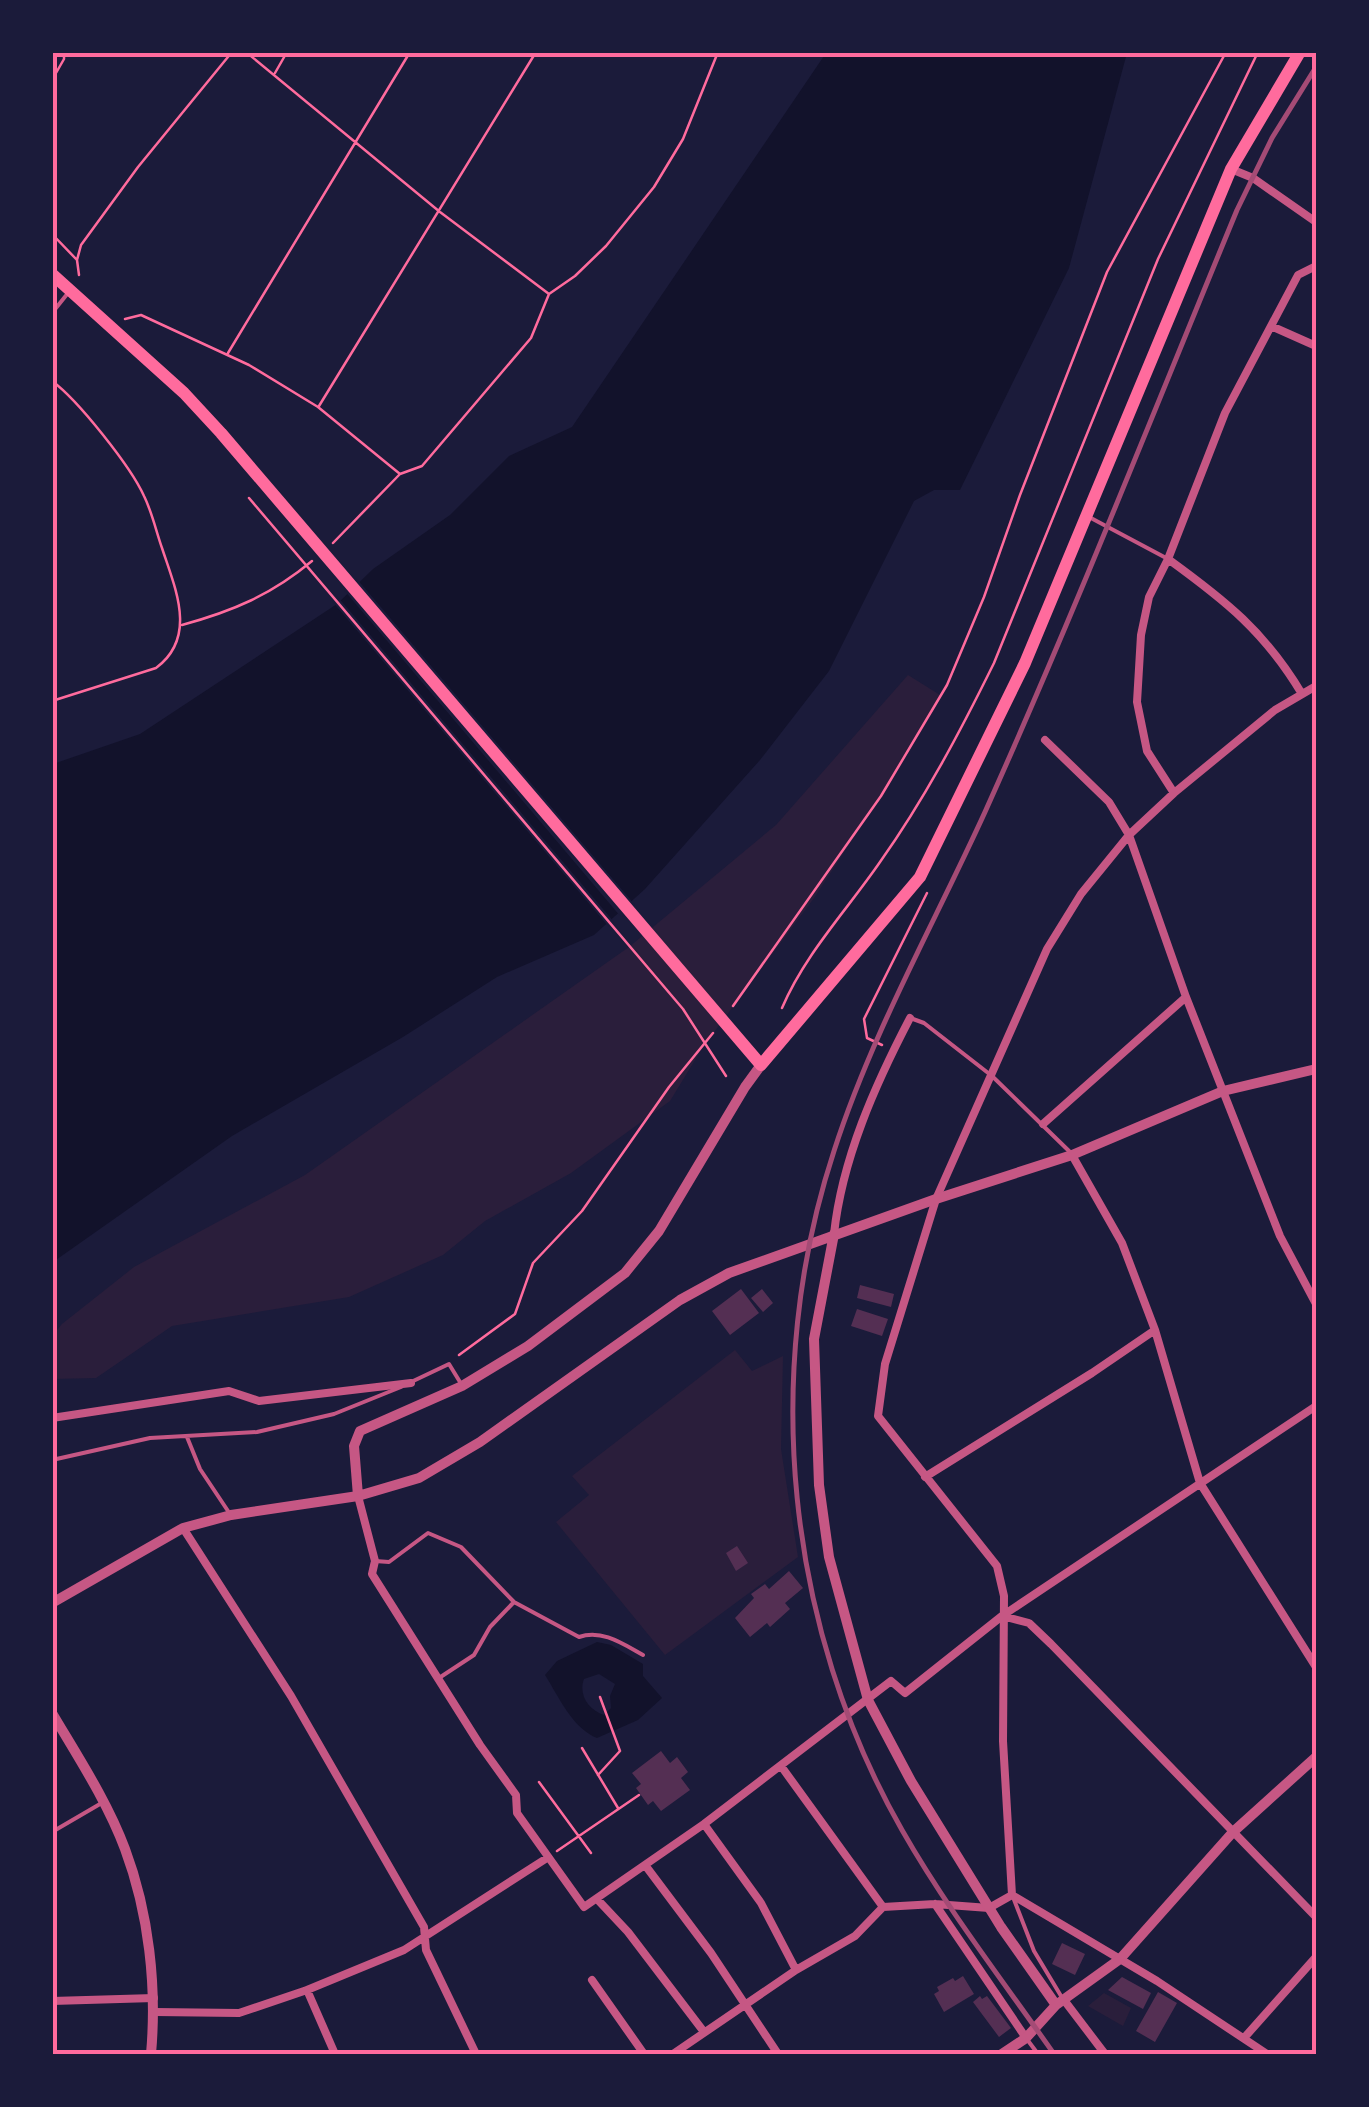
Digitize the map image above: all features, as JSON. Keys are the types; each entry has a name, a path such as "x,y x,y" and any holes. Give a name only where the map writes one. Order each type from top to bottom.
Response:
{"main road":[{"path":"52,274 184,393 762,1066 920,877 1025,664 1232,169 1300,52"}],"street":[{"path":"1232,169 1252,178 1316,222"},
{"path":"1174,792 1147,751 1137,702 1141,634 1149,597 1168,559 1225,413 1298,275 1316,266"},
{"path":"1271,326 1316,346"},
{"path":"1168,559 1218,595 1260,633 1302,694"},
{"path":"1012,1895 1003,1741 1004,1596 997,1566 878,1416 885,1364 936,1199 1046,950 1081,894 1129,835 1174,792 1275,710 1316,686"},
{"path":"1045,740 1109,802 1129,835 1186,997 1280,1236 1316,1304"},
{"path":"1043,1124 1186,997"},
{"path":"910,1018 892,1050 838,1196 814,1339 819,1485 829,1558 868,1700 911,1781 989,1908 1105,2054"},
{"path":"762,1066 745,1087 659,1231 625,1273 528,1346 462,1386 360,1431 354,1446 358,1496 375,1561 372,1574 516,1795 517,1813 584,1907 704,1824 891,1681 905,1693 1002,1616 1316,1406"},
{"path":"52,1604 183,1528 231,1516 358,1496 419,1478 444,1465 706,1285 764,1258 1072,1155 1224,1091 1316,1069"},
{"path":"1072,1155 1122,1243 1154,1330 1200,1483 1316,1667"},
{"path":"925,1478 1092,1374 1154,1330"},
{"path":"52,1418 229,1391 259,1400 411,1383"},
{"path":"183,1528 291,1696 424,1927 426,1950 476,2054"},
{"path":"1002,1616 1029,1624 1051,1644 1316,1917"},
{"path":"52,1713 126,1849 142,1904 154,1998 151,2054"},
{"path":"1002,2054 1026,2038 1060,2002 1120,1960 1233,1832 1316,1757"},
{"path":"780,1766 883,1907"},
{"path":"704,1824 761,1902 796,1970"},
{"path":"154,2012 239,2013 308,1990 404,1950 547,1858"},
{"path":"645,1864 711,1952 778,2054"},
{"path":"674,2054 796,1970 855,1936 883,1907 935,1904 989,1908 1012,1895"},
{"path":"1012,1895 1267,2054"},
{"path":"598,1899 704,2032"},
{"path":"935,1904 1026,2038"},
{"path":"1244,2038 1316,1956"},
{"path":"592,1980 644,2054"},
{"path":"308,1990 335,2054"},
{"path":"52,2001 154,1998"}],"lane":[{"path":"52,312 71,290"},
{"path":"1085,515 1168,559"},
{"path":"910,1018 924,1023 992,1076 1072,1155"},
{"path":"52,1460 150,1438 257,1432 334,1414 449,1364 462,1386"},
{"path":"187,1437 200,1469 231,1516"},
{"path":"375,1561 389,1562 428,1533 461,1547 514,1602 579,1637 590,1633 611,1638 644,1655"},
{"path":"439,1678 474,1655 490,1626 514,1602"},
{"path":"52,1832 103,1801"},
{"path":"1012,1895 1060,2002"},
{"path":"1026,2038 1038,2054"}],"path":[{"path":"52,80 64,52"},
{"path":"71,290 81,272 81,245 232,52"},
{"path":"246,52 440,212 549,294"},
{"path":"274,74 288,52"},
{"path":"227,354 410,52"},
{"path":"318,408 536,52"},
{"path":"332,543 400,474 422,466 436,452 531,338 549,294 606,246 654,187 683,138 718,52"},
{"path":"726,1016 881,796 946,684 984,596 1107,272 1226,52"},
{"path":"782,1008 811,956 881,861 980,693 1158,259 1258,52"},
{"path":"52,234 78,260"},
{"path":"109,324 142,315 227,354 318,408 400,474"},
{"path":"52,381 83,409 144,494 181,606 176,646 156,668 52,701"},
{"path":"249,498 683,1009 726,1076"},
{"path":"180,626 226,613 281,586 320,554"},
{"path":"892,1050 868,1038 864,1019 926,898 928,887 920,877"},
{"path":"449,1364 515,1314 533,1264 582,1211 669,1087 714,1031"},
{"path":"598,1775 620,1751 600,1697"},
{"path":"582,1748 619,1809"},
{"path":"539,1782 591,1854"},
{"path":"547,1858 639,1795"}],"shaded area":[{"path":"826,53 1127,53 1069,268 960,490 934,490 914,501 829,671 760,760 645,889 594,935 497,977 403,1037 232,1136 53,1262 53,764 140,734 337,604 373,569 450,515 509,456 572,427"},
{"path":"908,675 940,695 881,796 814,898 703,1047 670,1101 571,1173 485,1221 443,1255 349,1297 172,1326 96,1378 53,1379 53,1335 62,1324 134,1267 305,1175 629,947 776,825"},
{"path":"735,1350 752,1371 783,1356 781,1449 798,1557 665,1655 556,1522 589,1495 572,1476"},
{"path":"597,1642 611,1645 643,1664 643,1676 662,1698 638,1720 597,1738 573,1719 545,1675 557,1661","holes":["599,1674 615,1684 611,1708 604,1715 594,1710 582,1691 584,1679"]},
{"path":"1104,1993 1131,2008 1123,2026 1088,2006"}],"pier":[{"path":"356,578 635,905 621,917 344,590"},
{"path":"337,596 614,922 609,927 332,601"}],"building":[{"path":"860,1285 894,1294 891,1307 857,1298"},
{"path":"741,1289 759,1313 730,1335 712,1311"},
{"path":"762,1289 773,1303 763,1312 751,1298"},
{"path":"857,1309 888,1319 882,1336 851,1326"},
{"path":"737,1546 748,1563 736,1571 726,1553"},
{"path":"789,1571 803,1588 785,1603 790,1609 770,1627 767,1623 750,1637 735,1618 754,1598 751,1594 765,1584 769,1589"},
{"path":"661,1751 670,1763 677,1757 688,1772 681,1778 690,1790 661,1811 653,1801 648,1805 636,1788 641,1784 632,1773"},
{"path":"1062,1943 1085,1954 1075,1975 1052,1964"},
{"path":"963,1976 974,1994 944,2012 934,1994 939,1991 937,1987"},
{"path":"1122,1977 1151,1993 1143,2009 1108,1990"},
{"path":"1158,1992 1177,2003 1155,2042 1136,2031"},
{"path":"987,1996 1011,2028 999,2037 973,2002"}],"railway":[{"path":"1054,2054 956,1916 902,1830 863,1752 832,1669 810,1584 797,1498 793,1410 798,1322 811,1236 834,1151 866,1064 1018,738 1237,210 1272,138 1316,67"}]}
